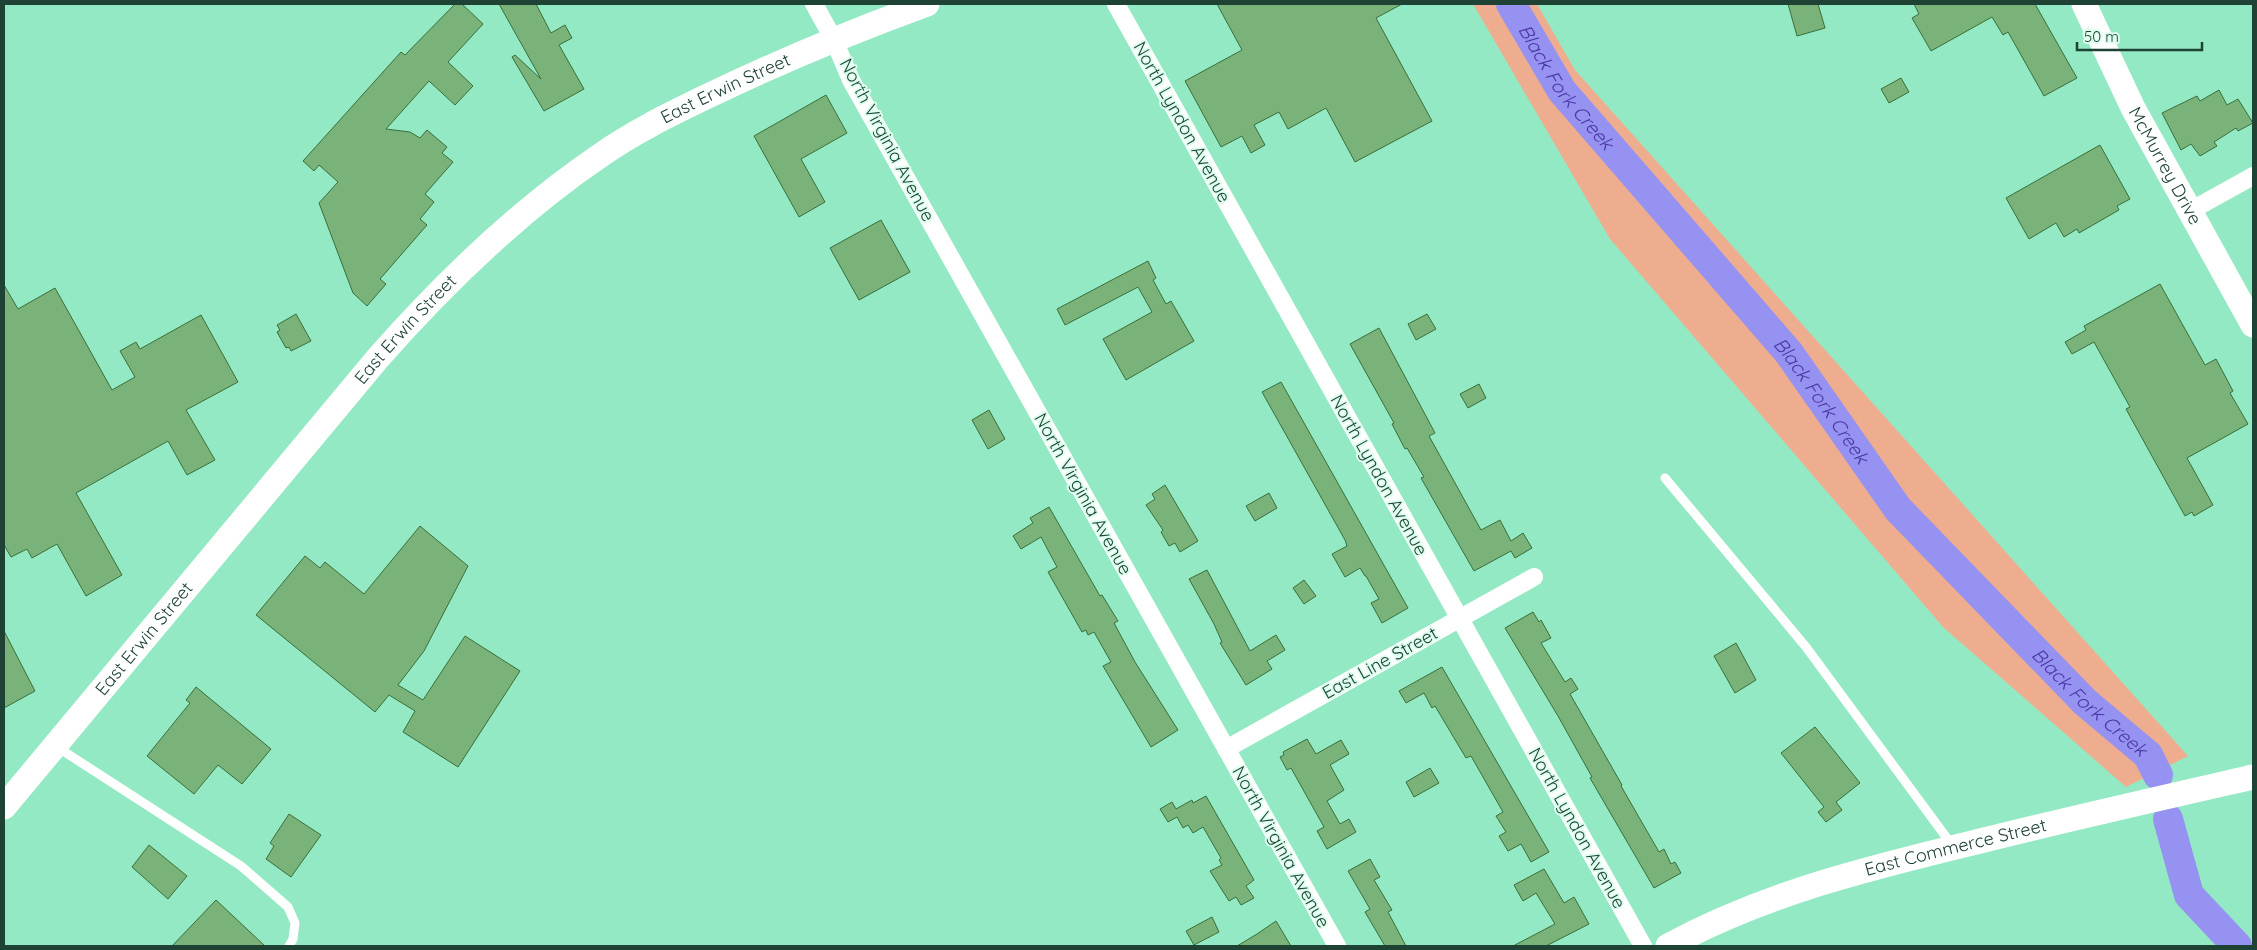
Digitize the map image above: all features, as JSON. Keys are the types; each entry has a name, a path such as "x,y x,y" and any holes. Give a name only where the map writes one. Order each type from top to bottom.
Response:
{"main road":[{"name":"East Erwin Street","path":"4,807 378,358 436,294 497,235 566,180 602,154 640,131 734,83 834,40 927,4"},
{"name":"McMurrey Drive","path":"2084,4 2133,108 2253,325"},
{"name":"East Commerce Street","path":"1668,946 1751,907 1809,885 1953,847 2253,777"}],"street":[{"name":"North Virginia Avenue","path":"814,4 834,40 851,80 1337,946"},
{"name":"North Lyndon Avenue","path":"1116,4 1643,946"},
{"path":"2190,211 2253,176"},
{"name":"East Line Street","path":"1226,749 1534,577"}],"lane":[{"path":"1665,478 1806,647 1953,847"},
{"path":"55,746 241,866 288,907 295,923 294,939 289,946"}],"shaded area":[{"path":"1473,4 1537,4 1575,70 2188,756 2126,787 1943,627 1610,239"}],"building":[{"path":"455,4 462,4 483,24 448,62 473,86 455,105 429,81 386,129 410,132 420,138 427,130 447,147 442,153 453,162 425,194 434,202 420,219 427,225 380,279 386,284 367,306 353,293 319,203 338,182 319,165 314,171 303,161 401,52 405,55"},
{"path":"499,4 536,4 551,33 565,25 572,38 559,45 584,89 544,111 512,57 515,55 541,79"},
{"path":"1217,4 1402,4 1376,18 1432,121 1355,162 1326,108 1288,129 1279,112 1254,125 1265,145 1251,153 1242,136 1221,147 1185,81 1242,50"},
{"path":"1788,4 1818,4 1825,28 1797,36"},
{"path":"1914,4 2035,4 2077,78 2044,96 2008,32 2003,35 1992,17 1931,51 1912,18 1919,14"},
{"path":"1901,78 1909,92 1889,103 1881,89"},
{"path":"2219,90 2227,105 2238,99 2253,123 2238,131 2236,128 2214,142 2217,146 2200,156 2191,144 2181,150 2162,113 2197,96 2200,101"},
{"path":"826,95 847,133 801,159 825,202 799,217 754,136"},
{"path":"2100,145 2130,199 2117,206 2119,210 2079,233 2077,229 2064,237 2056,223 2029,239 2006,198"},
{"path":"881,220 910,272 859,300 830,248"},
{"path":"1148,261 1156,278 1153,280 1166,304 1171,301 1194,341 1126,380 1103,339 1152,312 1138,287 1065,325 1057,309"},
{"path":"2160,284 2205,365 2216,359 2233,391 2230,393 2248,424 2187,458 2213,505 2194,516 2192,512 2185,516 2126,409 2130,407 2094,342 2072,354 2065,342 2086,330 2084,326"},
{"path":"4,285 18,309 55,288 112,390 135,377 120,351 136,342 140,349 201,315 238,382 186,410 215,460 187,475 168,441 76,493 122,575 86,596 57,544 32,558 27,549 11,557 4,545"},
{"path":"296,314 311,341 291,351 289,347 286,348 277,332 280,330 277,325"},
{"path":"1427,314 1436,329 1416,340 1408,324"},
{"path":"1379,328 1435,433 1429,436 1481,530 1500,520 1511,541 1523,533 1532,548 1515,558 1511,551 1474,571 1421,478 1424,477 1407,448 1405,449 1392,424 1394,423 1350,344"},
{"path":"1281,382 1408,608 1382,623 1371,603 1379,599 1366,576 1360,568 1345,577 1332,554 1347,546 1345,540 1262,392"},
{"path":"1479,384 1486,398 1468,408 1460,394"},
{"path":"989,410 1005,439 988,449 972,420"},
{"path":"1165,485 1198,541 1180,552 1175,543 1169,546 1161,532 1163,530 1146,505 1155,499 1152,494"},
{"path":"1269,493 1277,508 1255,521 1246,506"},
{"path":"1049,507 1100,596 1102,595 1118,621 1114,623 1135,662 1178,730 1151,747 1103,666 1111,662 1094,632 1088,635 1086,630 1082,632 1048,572 1057,567 1041,537 1021,549 1013,536 1033,523 1030,518"},
{"path":"420,526 468,566 424,651 398,685 423,700 465,636 520,671 458,767 403,732 415,711 389,695 375,712 256,615 305,556 320,568 325,562 364,594"},
{"path":"1207,570 1250,651 1276,635 1285,650 1267,661 1272,669 1246,685 1220,643 1222,642 1214,624 1189,579"},
{"path":"1304,580 1316,596 1304,604 1293,588"},
{"path":"1533,612 1539,622 1541,620 1551,638 1541,643 1565,682 1571,678 1578,689 1570,694 1621,786 1659,852 1664,849 1671,864 1675,862 1681,873 1654,888 1590,778 1592,777 1558,716 1505,628"},
{"path":"4,631 35,691 4,708"},
{"path":"1736,643 1756,680 1735,693 1714,656"},
{"path":"1442,667 1549,852 1531,862 1521,844 1508,851 1499,836 1506,832 1496,816 1503,812 1471,756 1466,758 1435,706 1432,708 1424,693 1406,703 1399,691"},
{"path":"196,687 271,749 242,784 218,765 194,794 147,756 190,703 186,700"},
{"path":"1815,727 1860,783 1836,802 1842,810 1826,822 1818,812 1824,807 1781,753"},
{"path":"1307,739 1316,754 1341,740 1349,754 1330,765 1344,790 1327,801 1340,824 1349,819 1356,832 1327,849 1317,831 1324,827 1291,768 1287,770 1280,757 1284,755 1283,752"},
{"path":"1430,768 1439,783 1414,797 1406,782"},
{"path":"1206,796 1254,880 1246,886 1254,898 1241,905 1236,897 1229,901 1210,871 1222,865 1219,860 1221,858 1203,827 1193,833 1188,825 1183,828 1177,817 1168,822 1160,809 1172,802 1176,809 1192,800 1193,803"},
{"path":"289,814 321,835 291,877 266,859 274,846 270,843"},
{"path":"149,845 187,876 168,899 132,867"},
{"path":"1370,859 1380,877 1374,880 1392,910 1388,912 1406,946 1385,946 1365,912 1370,909 1348,871"},
{"path":"1544,869 1564,903 1574,897 1589,924 1546,946 1513,946 1555,924 1536,893 1523,901 1514,885"},
{"path":"216,900 265,946 172,946"},
{"path":"1212,917 1219,932 1194,945 1186,931"},
{"path":"1276,921 1291,946 1237,946 1257,934"}],"waterway":[{"name":"Black Fork Creek","path":"1511,4 1562,91 1789,353 1898,509 2085,702 2148,755 2158,775"},
{"name":"Black Fork Creek","path":"2168,819 2189,895 2237,946"}]}
